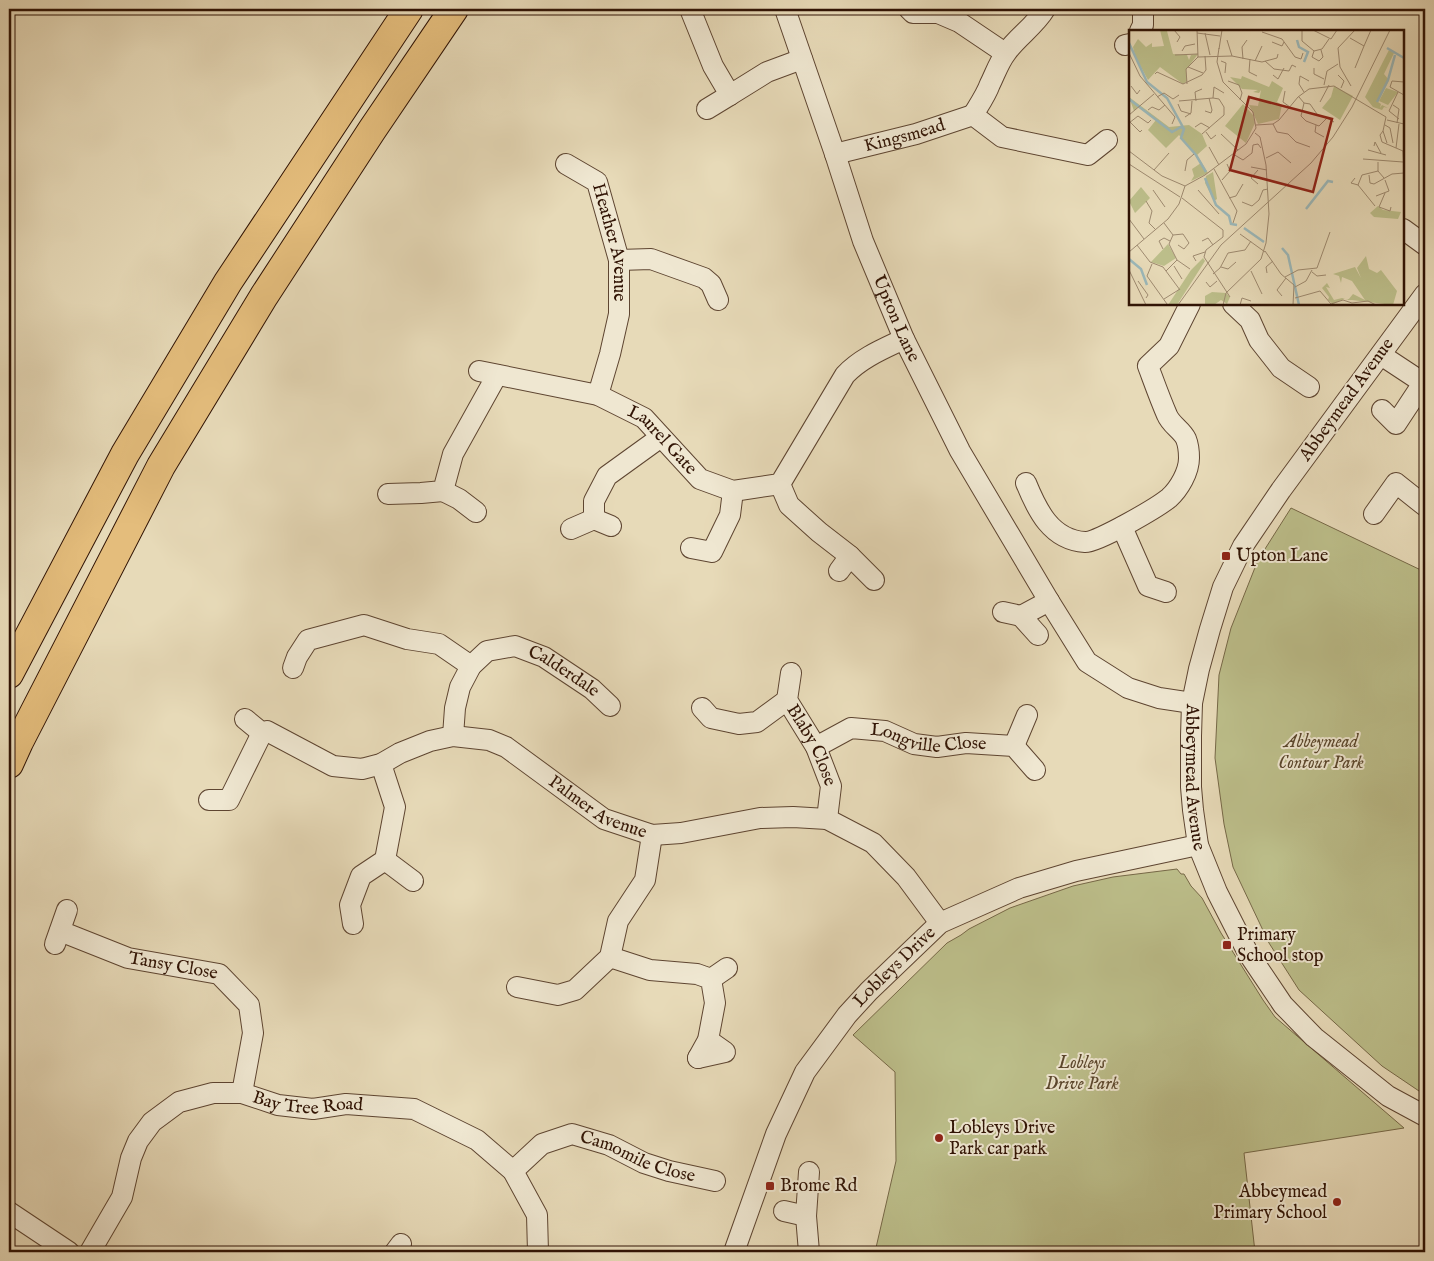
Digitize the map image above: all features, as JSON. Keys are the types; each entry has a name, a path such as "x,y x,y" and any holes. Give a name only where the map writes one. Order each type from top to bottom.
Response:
{"highway":[{"path":"9,674 126,454 228,282 408,9"},
{"path":"9,764 23,733 161,466 264,296 372,130 454,9"}],"street":[{"path":"690,9 713,66 730,96"},
{"name":"Upton Lane","path":"786,9 863,241 904,339 960,451 1087,662 1128,688 1153,697 1192,704"},
{"path":"1045,9 1005,53 990,86 973,115 1002,137 1089,163 1107,140"},
{"path":"1140,30 1143,25 1143,9"},
{"path":"911,17 938,13 959,22 1005,53"},
{"path":"707,109 767,72 802,59"},
{"name":"Kingsmead","path":"835,154 916,134 973,115"},
{"name":"Heather Avenue","path":"566,164 604,176 620,260 619,314 598,395"},
{"path":"1404,230 1425,245"},
{"path":"620,260 651,260 704,278 711,284 718,300"},
{"name":"Abbeymead Avenue","path":"1425,294 1281,490 1243,546 1223,587 1201,661 1192,704 1191,786 1198,845 1217,892 1248,952 1284,1005 1314,1037 1388,1096 1425,1116"},
{"path":"1026,484 1047,524 1060,534 1086,542 1122,527 1169,498 1186,476 1189,459 1186,440 1168,418 1148,366 1169,346 1190,305"},
{"path":"1234,305 1250,320 1259,340 1281,368 1309,387"},
{"path":"874,580 844,564 818,532 789,505 780,484 854,366 904,339"},
{"path":"1381,355 1424,384 1396,424 1382,410"},
{"name":"Laurel Gate","path":"443,491 453,454 488,373 598,395 644,418 700,479 733,491 780,484"},
{"path":"571,529 603,523 594,501 607,476 661,437"},
{"path":"1374,514 1396,483 1425,506"},
{"path":"388,494 443,491 459,499 476,512"},
{"path":"702,553 730,515 733,491"},
{"path":"1122,527 1148,586 1166,592"},
{"path":"1038,635 1012,614 1049,601"},
{"path":"298,663 305,632 364,626 407,638 439,644 471,666"},
{"name":"Calderdale","path":"453,736 455,708 460,687 471,666 487,651 515,646 544,657 599,682 610,706"},
{"name":"Blaby Close","path":"790,673 787,700 816,747 831,786 827,819"},
{"path":"706,713 739,724 757,722 787,700"},
{"path":"1027,716 1014,746 1035,770"},
{"name":"Palmer Avenue","path":"245,719 262,734 267,731 333,766 362,769 382,764 400,753 430,741 453,736 489,740 506,748 604,819 652,835 681,833 760,818 827,819 873,844 906,877 940,923"},
{"name":"Longville Close","path":"816,747 851,728 885,731 914,744 937,747 966,743 1014,746"},
{"path":"209,800 237,804 262,734"},
{"path":"346,908 361,876 385,860 395,807 382,764"},
{"path":"526,989 558,995 575,990 610,957 618,920 645,880 652,835"},
{"name":"Lobleys Drive","path":"734,1252 776,1134 805,1072 847,1015 869,991 940,923 1019,888 1076,872 1198,845"},
{"path":"385,860 413,881"},
{"name":"Tansy Close","path":"66,910 57,937 128,958 219,974 249,1005 253,1034 242,1093"},
{"path":"610,957 650,970 697,974 711,979"},
{"path":"711,979 727,968"},
{"path":"698,1058 708,1040 715,1003 711,979"},
{"name":"Bay Tree Road","path":"90,1252 122,1198 138,1141 152,1122 179,1102 212,1093 242,1093 278,1105 313,1109 346,1104 414,1109 477,1140 513,1171 538,1215 538,1252"},
{"name":"Camomile Close","path":"513,1171 542,1144 572,1134 609,1145 644,1163 669,1163 716,1181"},
{"path":"809,1172 806,1216 809,1252"},
{"path":"784,1211 806,1216"},
{"path":"9,1212 69,1252"}],"green space":[{"name":"Abbeymead Contour Park","path":"1291,508 1425,572 1425,1093 1382,1066 1299,990 1269,943 1233,867 1224,824 1215,758 1219,675 1231,628 1258,560"},
{"name":"Lobleys Drive Park","path":"1177,869 1181,874 1184,874 1191,886 1202,898 1221,933 1275,1017 1404,1128 1244,1153 1255,1252 875,1252 896,1161 895,1072 853,1035 947,943 969,929 1010,908 1073,886 1113,877"}],"place":[{"name":"Upton Lane","path":"1226,556"},
{"name":"Primary School stop","path":"1227,945"},
{"name":"Lobleys Drive Park car park","path":"939,1138"},
{"name":"Brome Rd","path":"770,1186"},
{"name":"Abbeymead Primary School","path":"1337,1202"}]}
